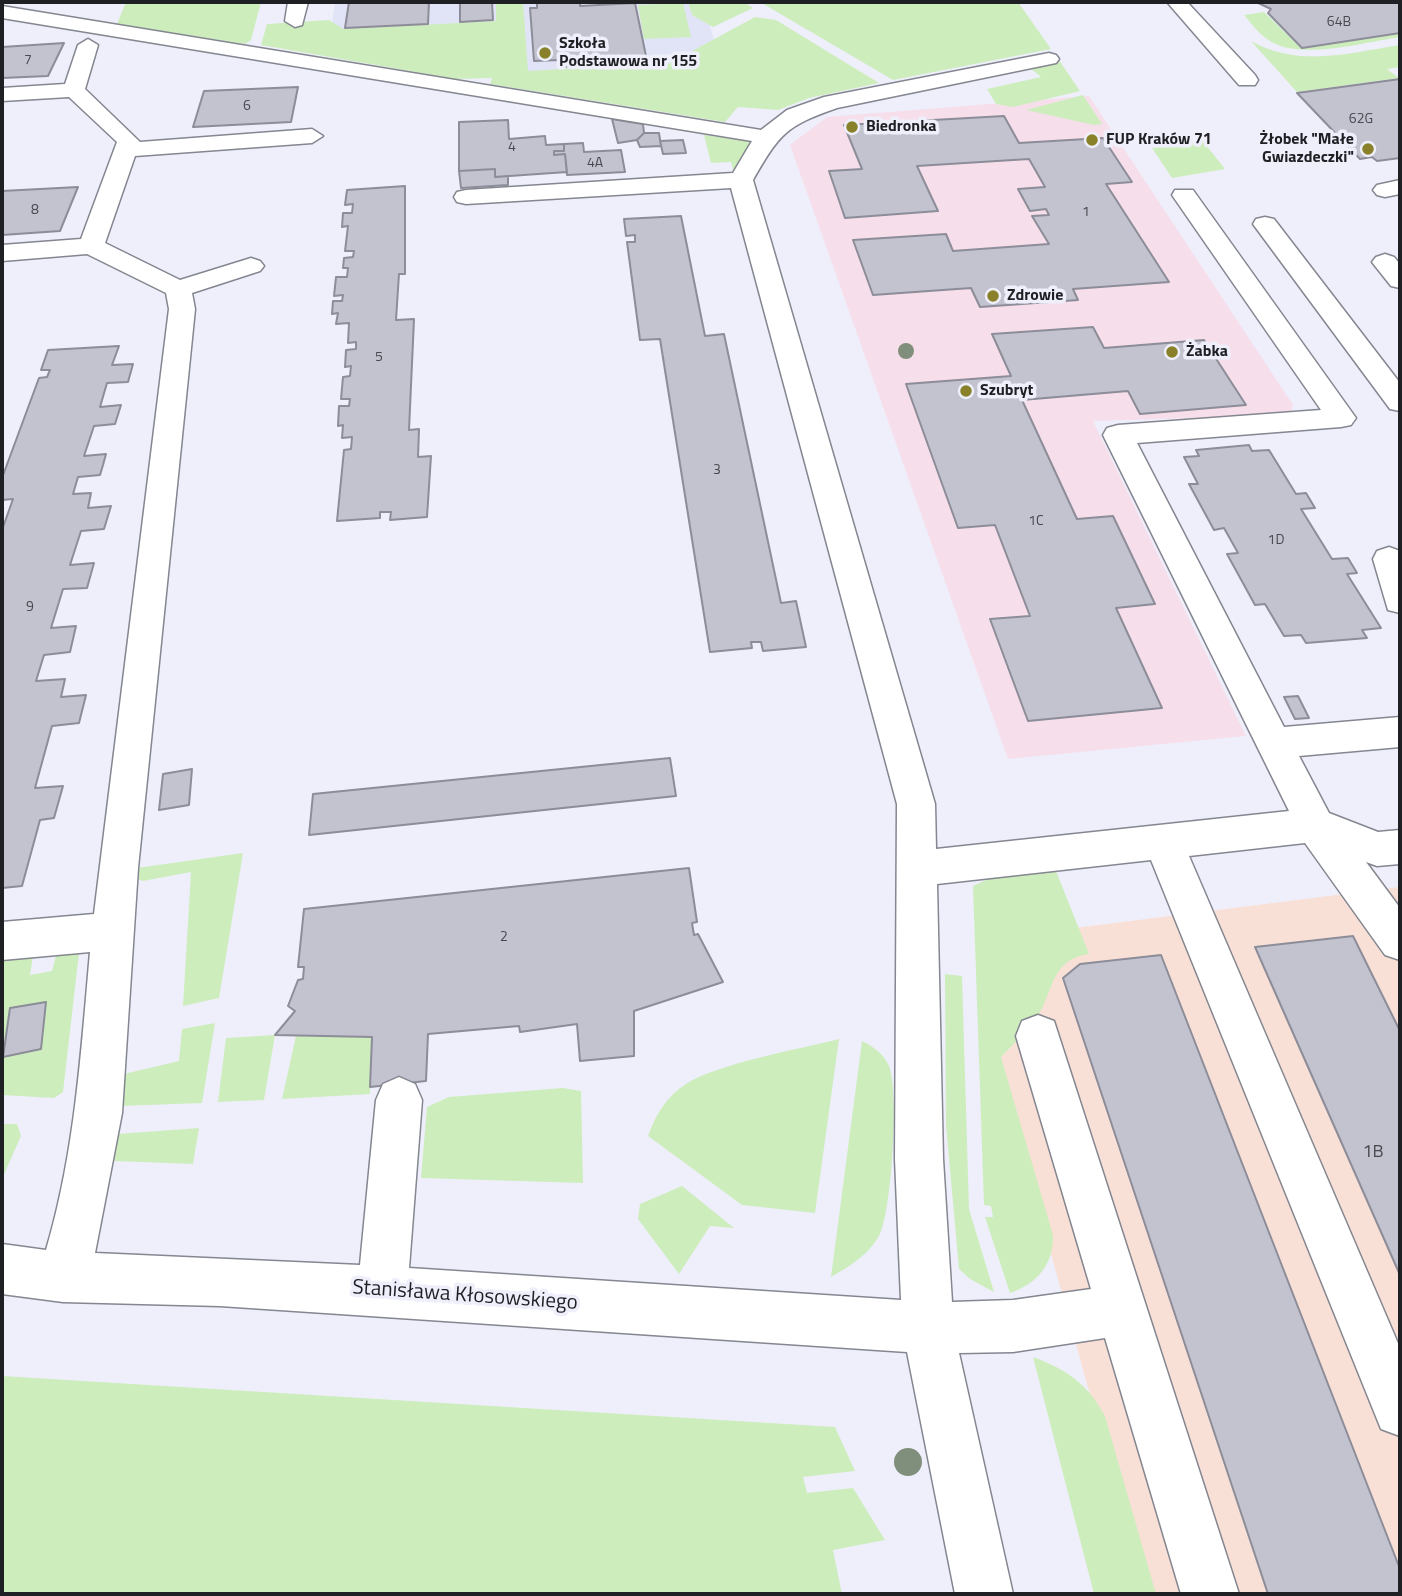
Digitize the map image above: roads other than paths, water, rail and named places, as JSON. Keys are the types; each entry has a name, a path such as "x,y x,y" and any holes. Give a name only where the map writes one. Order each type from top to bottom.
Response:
{"street":[{"path":"1177,2 1247,80"},
{"path":"2,12 756,135"},
{"path":"74,90 88,45"},
{"path":"984,1594 928,1328 919,1159 916,804 741,180 766,137 795,115 832,102 1049,59"},
{"path":"2,94 74,90 129,141 91,246"},
{"path":"126,150 312,136"},
{"path":"466,197 741,180"},
{"path":"1184,195 1341,418 1118,435 1315,825 1400,941"},
{"path":"1265,224 1400,402"},
{"path":"2,253 91,246 177,289 251,266"},
{"path":"63,1277 78,1225 99,1113 119,855 182,309 177,289"},
{"path":"1389,559 1400,601"},
{"path":"1273,743 1400,732"},
{"path":"918,869 1315,825 1377,849 1400,847"},
{"path":"1163,841 1400,1410"},
{"path":"2,941 115,931"},
{"path":"1038,1036 1210,1594"},
{"path":"382,1291 399,1100"},
{"name":"Stanisława Kłosowskiego","path":"2,1269 63,1277 382,1291 817,1318 928,1328 1013,1326 1122,1310"}],"place":[{"name":"Szkoła Podstawowa nr 155","path":"545,53"},
{"name":"Biedronka","path":"852,127"},
{"name":"FUP Kraków 71","path":"1092,140"},
{"name":"Żłobek \"Małe Gwiazdeczki\"","path":"1368,149"},
{"name":"Zdrowie","path":"993,296"},
{"name":"Żabka","path":"1172,352"},
{"name":"Szubryt","path":"966,391"}]}
